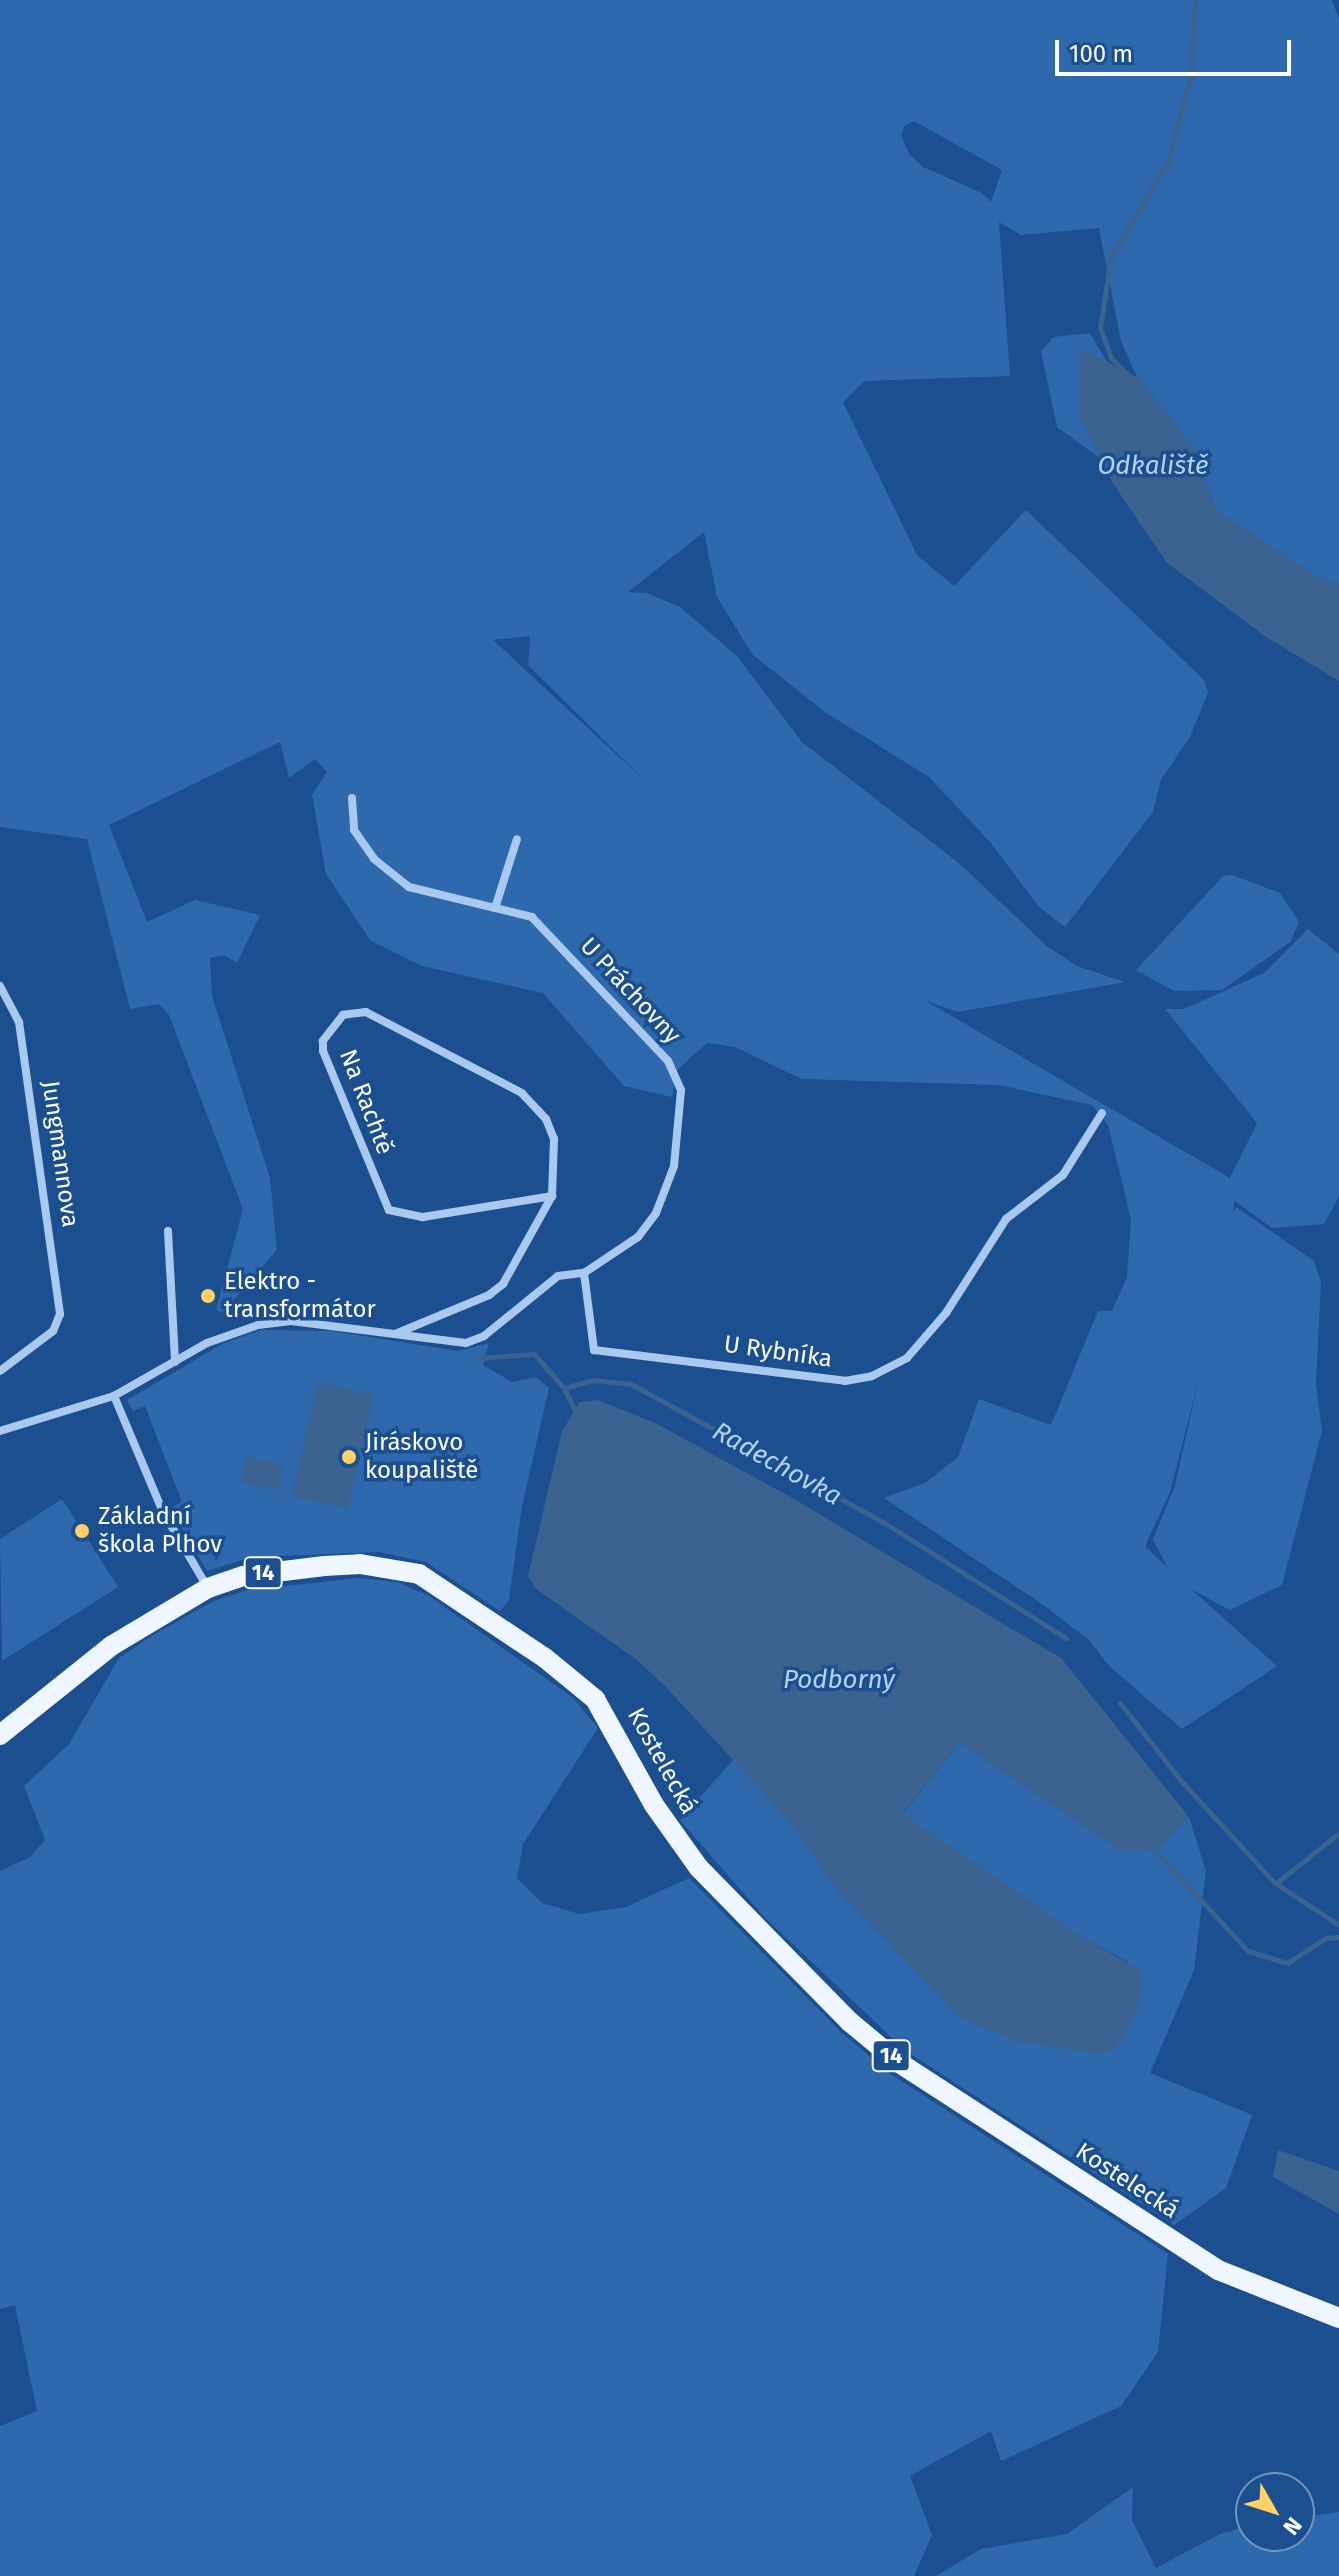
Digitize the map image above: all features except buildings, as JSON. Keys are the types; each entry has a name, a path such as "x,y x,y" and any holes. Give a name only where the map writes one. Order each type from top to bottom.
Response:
{"main road":[{"name":"Kostelecká","path":"0,1735 111,1646 208,1588 283,1570 360,1564 419,1574 461,1600 595,1699 681,1846 850,2022 932,2087 1218,2270 1339,2318"}],"street":[{"name":"U Práchovny","path":"0,1431 114,1396 207,1343 258,1325 291,1321 466,1343 484,1336 558,1276 584,1273 638,1237 656,1213 674,1166 681,1090 668,1061 532,917 409,887 374,859 354,830 352,798"},
{"path":"495,908 517,839"},
{"name":"Jungmannova","path":"0,986 19,1022 34,1110 60,1314 53,1331 0,1371"},
{"name":"Na Rachtě","path":"395,1334 489,1295 503,1284 552,1196 554,1139 536,1105 522,1093 366,1012 343,1015 323,1041 328,1066 389,1210 423,1217 552,1196"},
{"name":"U Rybníka","path":"584,1273 594,1350 845,1381 872,1376 907,1358 946,1313 1006,1219 1063,1175 1102,1113"},
{"path":"168,1231 175,1362"},
{"path":"114,1396 163,1512 208,1588"}],"shaded area":[{"path":"0,0 1332,0 1339,19 1339,583 1318,577 1217,512 1191,445 1137,377 1121,341 1099,228 1021,235 999,222 1010,376 864,381 843,402 917,555 954,586 1026,510 1204,680 1208,693 1190,737 1161,780 1153,812 1065,927 1039,907 990,842 929,777 825,712 752,654 717,597 704,532 628,592 647,593 680,607 737,656 802,742 960,864 1048,947 1077,966 1125,982 958,1012 926,1001 1230,1178 1257,1123 1165,1009 1184,1009 1264,973 1308,929 1339,954 1339,1196 1324,1224 1272,1228 1235,1201 1232,1214 1236,1207 1314,1261 1321,1282 1316,1384 1322,1431 1282,1585 1230,1610 1191,1589 1277,1666 1182,1729 1110,1667 1089,1640 1042,1604 884,1498 925,1483 958,1457 979,1399 1051,1425 1098,1311 1112,1311 1127,1277 1131,1219 1108,1125 1092,1105 999,1085 802,1079 735,1047 707,1043 677,1070 672,1097 624,1086 543,993 422,966 370,940 326,874 312,795 327,772 315,759 289,778 280,742 109,825 147,922 195,900 260,915 237,963 224,955 210,958 212,996 270,1178 277,1250 222,1313 216,1310 243,1209 169,1015 159,1004 130,1009 87,839 0,827","holes":["914,121 1002,170 991,202 982,193 923,167 909,154 901,135 905,125","530,636 528,665 644,780 493,640","1198,1382 1175,1486 1153,1539 1167,1567 1145,1546 1170,1492"]},
{"path":"1090,333 1105,359 1162,415 1105,462 1057,427 1041,352 1053,337"},
{"path":"1232,875 1280,893 1299,922 1290,942 1222,990 1174,991 1136,970 1223,876"},
{"name":"Jiráskovo koupaliště","path":"261,1330 332,1331 458,1351 489,1343 483,1365 512,1382 536,1377 549,1388 522,1506 509,1600 500,1611 426,1562 379,1552 252,1557 207,1571 170,1508 182,1502 145,1406 133,1411 127,1400 224,1343"},
{"path":"62,1499 118,1587 2,1661 0,1539"},
{"path":"359,1578 397,1582 429,1596 572,1697 598,1728 523,1844 517,1878 542,1903 579,1914 626,1907 689,1878 841,2032 889,2073 1168,2254 1158,2352 1121,2406 1001,2461 991,2431 910,2476 932,2535 914,2576 0,2576 0,2426 37,2411 15,2305 0,2309 0,1871 30,1857 45,1840 24,1786 69,1744 119,1658 158,1632 214,1601 247,1590"},
{"path":"959,1743 1031,1789 1156,1850 1189,1817 1206,1871 1194,1970 1150,2073 1252,2115 1226,2188 1174,2225 906,2051 765,1918 680,1820 734,1759 794,1826 839,1891 961,2018 1129,1962 1081,1937 903,1814"},
{"path":"1133,2487 1132,2520 1156,2568 1220,2534 1235,2530 1235,2552 1315,2552 1315,2515 1339,2512 1339,2576 936,2576 981,2549 1067,2534"}],"water":[{"name":"Odkaliště","path":"1080,348 1137,377 1191,445 1217,512 1318,577 1339,583 1339,681 1266,637 1167,563 1112,482 1079,415"},
{"path":"318,1382 374,1395 347,1509 292,1496"},
{"name":"Podborný","path":"598,1400 657,1424 794,1499 1061,1658 1189,1817 1156,1850 1118,1849 959,1743 903,1813 1081,1937 1138,1968 1142,1983 1135,2015 1114,2050 1099,2054 1014,2041 961,2018 839,1891 794,1826 665,1686 637,1660 536,1589 528,1576 562,1431 580,1402"},
{"path":"247,1457 283,1465 277,1491 241,1482"},
{"path":"1278,2150 1339,2171 1339,2214 1273,2177"}],"waterway":[{"path":"1127,374 1111,358 1100,328 1111,256 1168,161 1190,78 1195,0"},
{"path":"1157,404 1167,422"},
{"name":"Radechovka","path":"477,1358 534,1354 564,1388 578,1417"},
{"name":"Radechovka","path":"564,1388 594,1380 631,1384 883,1522 1066,1638"},
{"name":"Radechovka","path":"1120,1703 1182,1782 1275,1883 1339,1925"},
{"path":"1276,1883 1338,1834"},
{"path":"1151,1846 1248,1951 1287,1963 1326,1938 1339,1937"}],"place":[{"name":"Elektro - transformátor","path":"208,1296"},
{"name":"Jiráskovo koupaliště","path":"349,1457"},
{"name":"Základní škola Plhov","path":"82,1531"}]}
